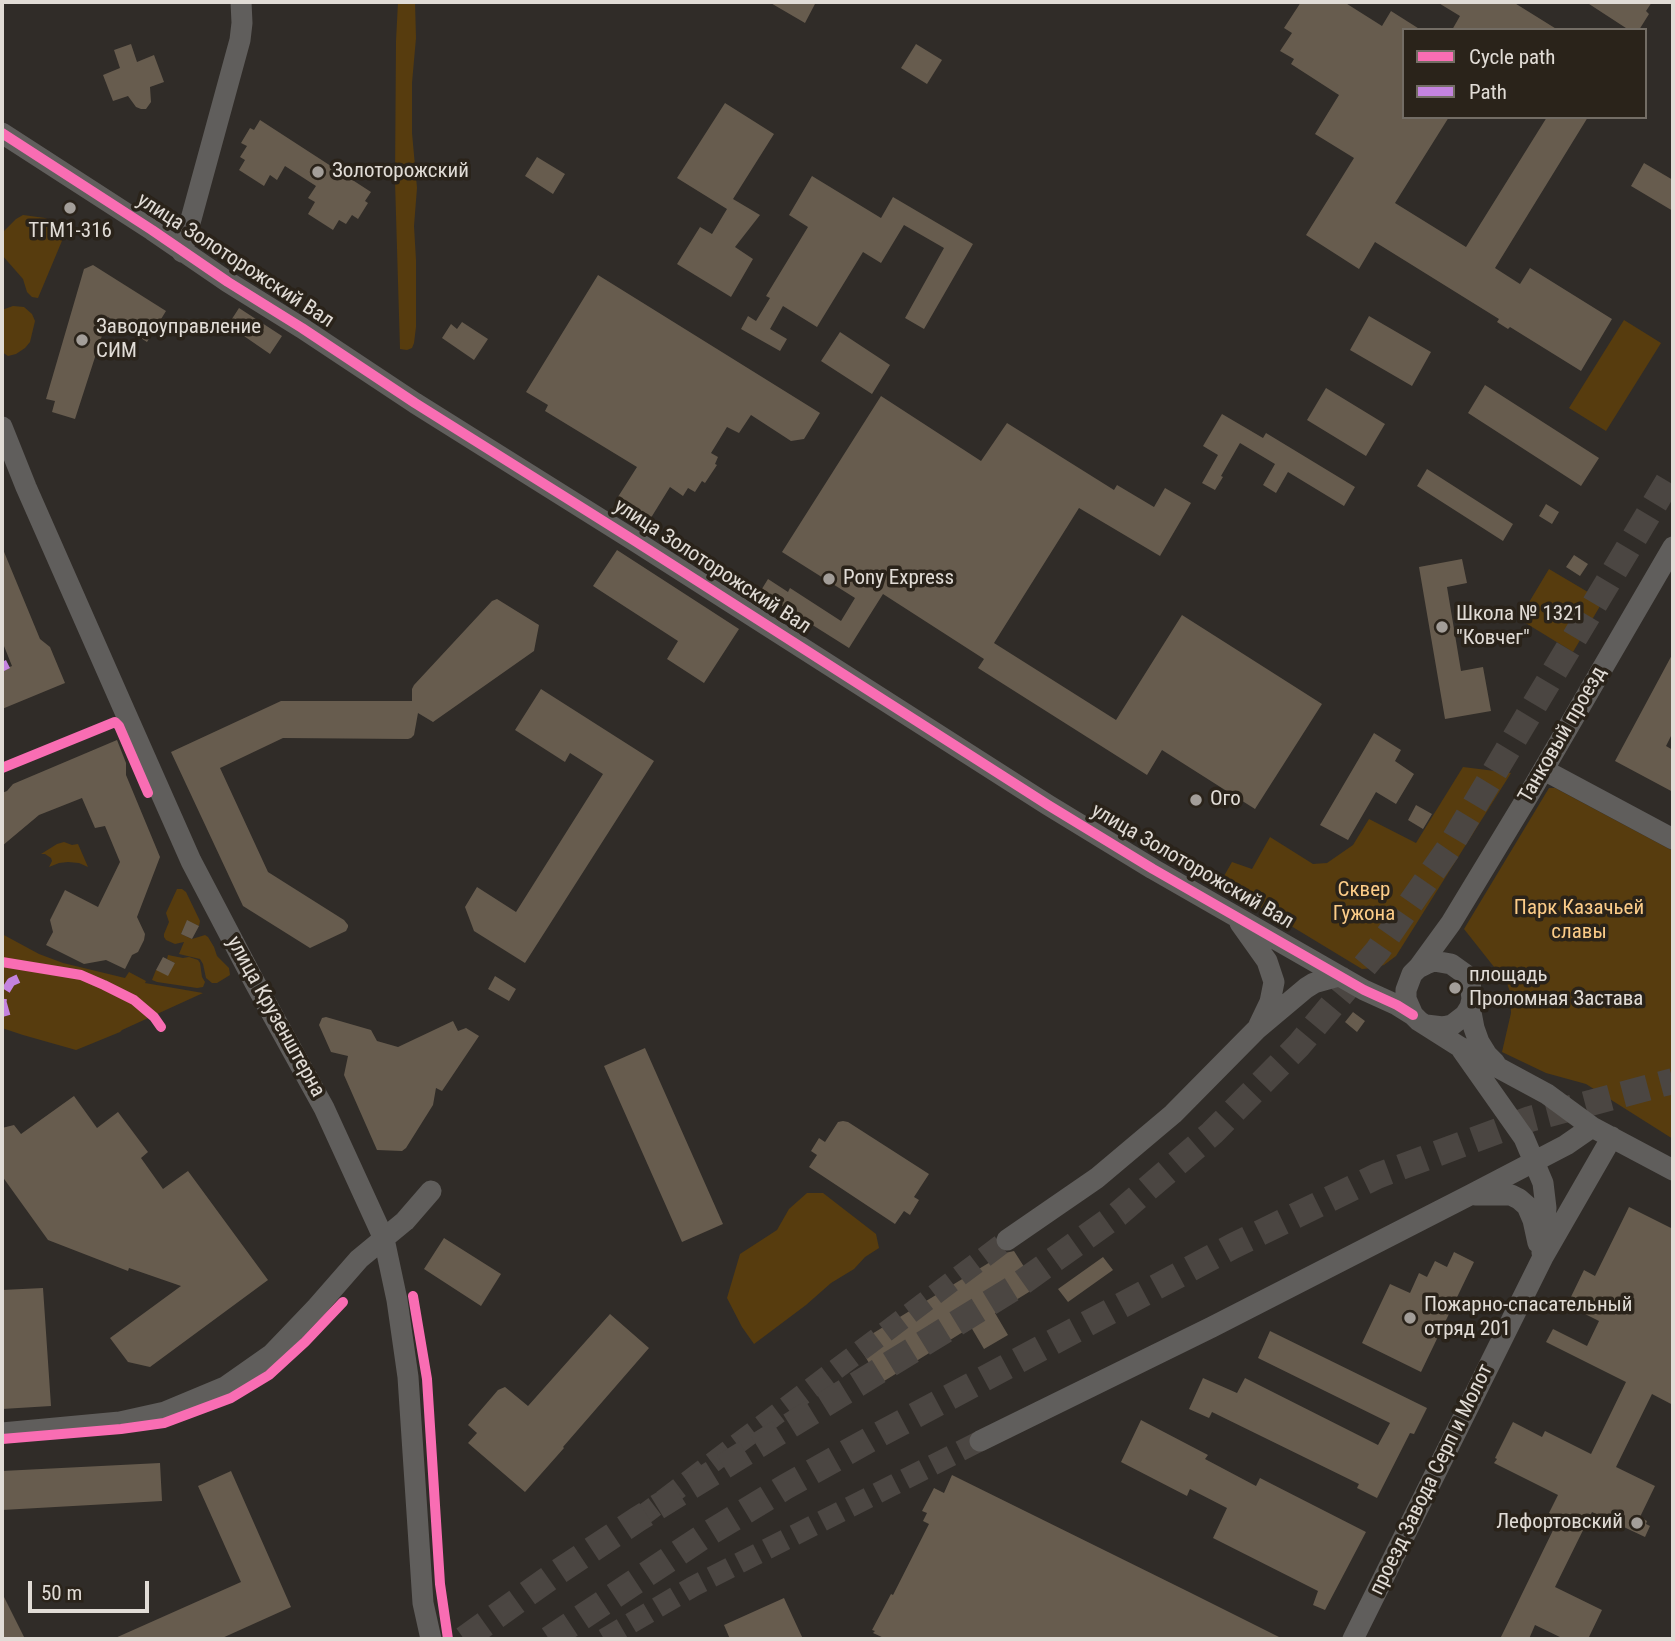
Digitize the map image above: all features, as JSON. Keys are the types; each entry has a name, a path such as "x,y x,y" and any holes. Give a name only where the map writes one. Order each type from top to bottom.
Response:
{"street":[{"path":"182,252 240,40 241,2"},
{"name":"улица Золоторожский Вал","path":"2,133 415,403 1048,805 1153,869 1420,1020"},
{"name":"улица Крузенштерна","path":"2,427 191,861 324,1108 384,1239 397,1300 408,1377 420,1570 423,1603 431,1639"},
{"name":"Танковый проезд","path":"1415,971 1451,923 1544,770 1673,547"},
{"path":"1544,770 1673,839"},
{"path":"1235,915 1267,961 1274,982 1270,1002 1256,1030"},
{"path":"1451,923 1451,948 1472,990 1470,1007 1474,1028 1487,1055 1501,1069"},
{"path":"1364,990 1402,982 1434,961 1443,961 1459,968"},
{"path":"1415,971 1406,990 1408,1007 1420,1020 1460,1047 1547,1094 1592,1127 1673,1170"},
{"path":"1007,1240 1097,1178 1173,1114 1256,1030 1314,983 1339,976"},
{"path":"1420,1020 1443,1027 1452,1025 1465,1015 1470,1007"},
{"path":"1460,1047 1524,1138 1543,1183 1546,1208 1541,1262"},
{"path":"980,1441 1212,1327 1470,1195 1566,1145 1592,1127"},
{"name":"проезд Завода Серп и Молот","path":"1353,1639 1541,1262 1612,1137"},
{"path":"2,1433 120,1422 164,1412 225,1387 272,1354 359,1259 405,1221 431,1191"},
{"path":"1470,1195 1511,1195 1524,1203 1533,1220 1541,1262"}],"green space":[{"path":"398,2 415,2 416,38 412,83 412,133 417,188 414,226 416,327 414,343 412,348 407,350 400,349 395,181"},
{"path":"23,215 45,218 61,225 64,236 38,298 27,292 23,279 2,255 2,233"},
{"path":"13,306 24,307 35,321 30,342 16,354 8,356 2,352 2,310"},
{"path":"1624,320 1661,343 1606,431 1569,408"},
{"path":"1549,569 1603,601 1573,652 1519,619"},
{"name":"Сквер Гужона","path":"1463,767 1511,773 1396,956 1384,965 1362,969 1220,883 1232,862 1252,869 1270,837 1313,864 1327,863 1353,845 1369,819 1416,843"},
{"name":"Парк Казачьей славы","path":"1549,788 1555,788 1673,851 1673,1139 1586,1084 1546,1073 1502,1052 1511,1013 1510,992 1507,983 1464,929"},
{"path":"64,842 78,844 88,867 68,862 49,867 51,858 41,854"},
{"path":"177,889 186,892 200,921 199,926 187,921 181,934 192,939 205,935 208,937 217,956 229,968 230,975 217,983 206,978 200,959 179,954 184,942 175,944 164,937 169,922 166,913"},
{"path":"2,934 39,954 63,963 125,978 129,972 146,981 145,983 203,993 76,1050 23,1035 2,1028"},
{"path":"168,955 198,960 205,982 203,987 152,980 156,970 175,963 167,959"},
{"path":"807,1193 823,1193 876,1234 879,1248 754,1344 727,1298 740,1254 777,1230 789,1209"}],"building":[{"path":"769,2 816,2 805,23"},
{"path":"1301,2 1344,2 1382,26 1391,11 1418,28 1402,28 1402,119 1448,119 1395,203 1466,247 1546,119 1587,119 1495,268 1520,284 1530,268 1612,319 1581,371 1510,327 1508,329 1497,322 1499,319 1375,242 1359,269 1306,235 1354,158 1315,134 1339,95 1291,64 1294,59 1280,51 1292,33 1284,28"},
{"path":"1437,2 1513,2 1555,28 1453,28 1460,16"},
{"path":"1586,2 1652,2 1646,11 1649,14 1640,28 1626,28"},
{"path":"131,44 137,62 154,55 164,82 150,87 151,102 146,109 136,107 128,96 113,101 103,75 120,68 114,50"},
{"path":"916,44 942,60 927,84 901,68"},
{"path":"725,103 774,134 733,199 760,215 735,247 753,259 731,297 677,264 700,227 712,234 727,209 677,178"},
{"name":"Золоторожский","path":"260,120 371,192 358,219 352,215 346,224 339,220 333,230 308,214 315,202 308,198 316,186 285,166 277,180 270,175 264,186 239,170 245,160 240,157 247,146 241,143 250,128 254,130"},
{"path":"537,157 565,174 553,194 525,176"},
{"path":"1644,163 1673,180 1673,211 1631,186"},
{"path":"812,176 881,218 893,197 973,244 924,329 905,318 944,248 904,225 881,263 863,252 817,327 783,306 770,329 787,339 780,351 741,329 748,316 756,321 770,298 766,296 808,227 789,215"},
{"name":"Заводоуправление СИМ","path":"93,265 166,311 147,342 108,317 75,419 52,412 55,401 46,399 84,269"},
{"path":"598,275 820,413 804,439 791,441 751,415 739,433 727,427 711,453 718,457 715,464 717,465 705,483 702,481 695,492 688,488 683,496 670,487 649,521 616,500 637,467 545,411 548,405 526,392"},
{"path":"239,308 282,336 270,354 228,325"},
{"path":"1369,316 1431,352 1412,386 1350,350"},
{"path":"462,322 488,339 474,360 442,338 451,324 457,329"},
{"path":"840,332 890,365 872,394 821,361"},
{"path":"1485,385 1599,458 1581,486 1468,413"},
{"path":"1326,388 1385,424 1366,456 1307,420"},
{"path":"881,396 981,461 1007,423 1114,490 1117,485 1154,507 1165,488 1191,503 1160,556 1079,508 994,643 1116,720 1182,615 1322,704 1255,809 1162,750 1147,775 978,668 984,659 883,594 849,648 760,592 768,579 788,592 790,588 841,621 855,598 782,552"},
{"path":"1222,414 1263,438 1266,433 1355,487 1344,506 1288,472 1276,493 1263,485 1275,464 1240,443 1215,490 1202,483 1218,455 1203,446"},
{"path":"1427,469 1513,524 1503,541 1417,486"},
{"path":"1546,504 1559,512 1552,524 1539,516"},
{"path":"2,547 40,639 50,647 65,683 2,709 2,670 12,666 2,641"},
{"path":"617,550 739,629 704,683 667,659 678,641 593,586"},
{"path":"1574,555 1588,564 1580,576 1566,567"},
{"name":"Школа № 1321 \"Ковчег\"","path":"1462,559 1467,583 1447,587 1461,671 1483,667 1491,711 1445,719 1419,567"},
{"path":"497,599 539,625 534,651 433,722 418,713 411,738 283,738 220,768 268,872 344,920 348,927 346,931 310,948 243,906 171,752 281,701 412,701 414,685 492,601"},
{"path":"1673,653 1673,732 1666,746 1673,750 1673,792 1615,761"},
{"path":"541,689 654,761 525,963 474,931 465,907 477,887 516,912 603,774 570,753 565,762 515,730"},
{"path":"1374,733 1401,750 1395,761 1414,774 1396,804 1376,792 1348,840 1320,825"},
{"path":"117,740 126,763 126,775 160,857 137,917 145,934 144,940 125,969 106,960 84,964 46,945 53,932 50,920 65,890 98,907 120,862 105,826 95,828 82,798 39,815 2,846 2,793 13,784"},
{"path":"1416,805 1432,814 1423,829 1408,820"},
{"path":"187,920 199,926 192,939 181,934"},
{"path":"163,957 175,963 168,976 156,970"},
{"path":"495,976 516,989 509,1001 488,989"},
{"path":"1353,1012 1365,1021 1357,1032 1345,1022"},
{"path":"322,1018 371,1030 377,1041 398,1047 453,1021 458,1031 466,1028 479,1036 442,1091 436,1088 433,1105 406,1148 402,1151 377,1150 344,1075 348,1056 331,1052 319,1025"},
{"path":"645,1048 723,1224 682,1242 604,1066"},
{"path":"74,1096 97,1128 118,1112 148,1152 141,1158 163,1189 188,1171 268,1280 150,1367 128,1362 110,1338 181,1286 129,1268 128,1271 48,1240 2,1176 2,1128 14,1125 21,1134"},
{"path":"843,1121 929,1174 914,1197 919,1200 910,1215 904,1211 895,1224 809,1167 817,1155 811,1151 819,1138 825,1142 838,1122"},
{"path":"1629,1207 1673,1229 1673,1405 1652,1394 1616,1467 1655,1486 1640,1517 1650,1526 1645,1537 1592,1512 1555,1587 1602,1610 1588,1639 1564,1639 1535,1625 1529,1639 1500,1639 1559,1518 1549,1513 1558,1495 1494,1463 1497,1459 1495,1458 1513,1422 1542,1437 1545,1431 1591,1454 1626,1382 1546,1342 1553,1329 1587,1346 1599,1321 1567,1305 1584,1270 1595,1276"},
{"path":"444,1238 501,1274 481,1306 424,1269"},
{"path":"1014,1251 1037,1287 995,1313 1008,1335 984,1349 971,1327 881,1383 857,1343 1005,1253"},
{"name":"Пожарно-спасательный отряд 201","path":"1454,1252 1474,1262 1421,1372 1362,1343 1390,1284 1410,1293 1419,1273 1427,1277 1435,1261 1447,1267"},
{"path":"1103,1257 1113,1270 1068,1302 1058,1289"},
{"path":"43,1288 51,1406 2,1409 2,1290"},
{"path":"610,1314 649,1348 525,1492 468,1443 477,1433 468,1425 498,1390 505,1387 528,1406"},
{"path":"1270,1331 1427,1408 1414,1434 1410,1433 1377,1498 1357,1488 1359,1484 1212,1412 1209,1418 1189,1409 1203,1378 1237,1393 1245,1378 1378,1445 1390,1423 1258,1358"},
{"path":"1141,1420 1208,1455 1205,1459 1256,1486 1260,1478 1366,1532 1325,1610 1313,1605 1318,1591 1213,1538 1227,1508 1190,1489 1187,1496 1121,1462"},
{"path":"160,1463 162,1501 2,1510 2,1471"},
{"path":"231,1471 291,1607 220,1639 113,1639 241,1582 198,1486"},
{"path":"952,1475 1283,1639 886,1639 873,1633 875,1631 872,1630 929,1524 923,1521 927,1513 922,1511 934,1488 944,1493"},
{"path":"2,1593 25,1639 2,1639"},
{"path":"784,1598 803,1639 730,1639 724,1625"}],"tunnel":[{"path":"464,1639 638,1519 1017,1286 1118,1214 1212,1133 1299,1045 1378,950 1449,848 1673,473"},
{"path":"549,1639 701,1538 785,1487 1233,1246 1377,1176 1530,1119 1673,1081"},
{"path":"638,1519 1007,1240"},
{"path":"604,1639 694,1586 980,1441"}],"marked path":[{"path":"2,667 8,664"},
{"path":"6,1016 3,995 11,982 24,976"}],"cycle path":[{"path":"2,133 415,403 1048,805 1153,869 1364,990 1413,1015"},
{"path":"2,768 115,722 148,793"},
{"path":"2,962 81,975 134,1000 154,1017 161,1027"},
{"path":"413,1296 427,1379 440,1584 448,1639"},
{"path":"2,1439 164,1423 231,1398 269,1375 343,1302"}],"place":[{"name":"Золоторожский","path":"318,172"},
{"name":"ТГМ1-316","path":"70,208"},
{"name":"Заводоуправление СИМ","path":"82,340"},
{"name":"Pony Express","path":"829,579"},
{"name":"Школа № 1321 \"Ковчег\"","path":"1442,627"},
{"name":"Ого","path":"1196,800"},
{"name":"площадь Проломная Застава","path":"1455,988"},
{"name":"Пожарно-спасательный отряд 201","path":"1410,1318"},
{"name":"Лефортовский","path":"1637,1523"}]}
